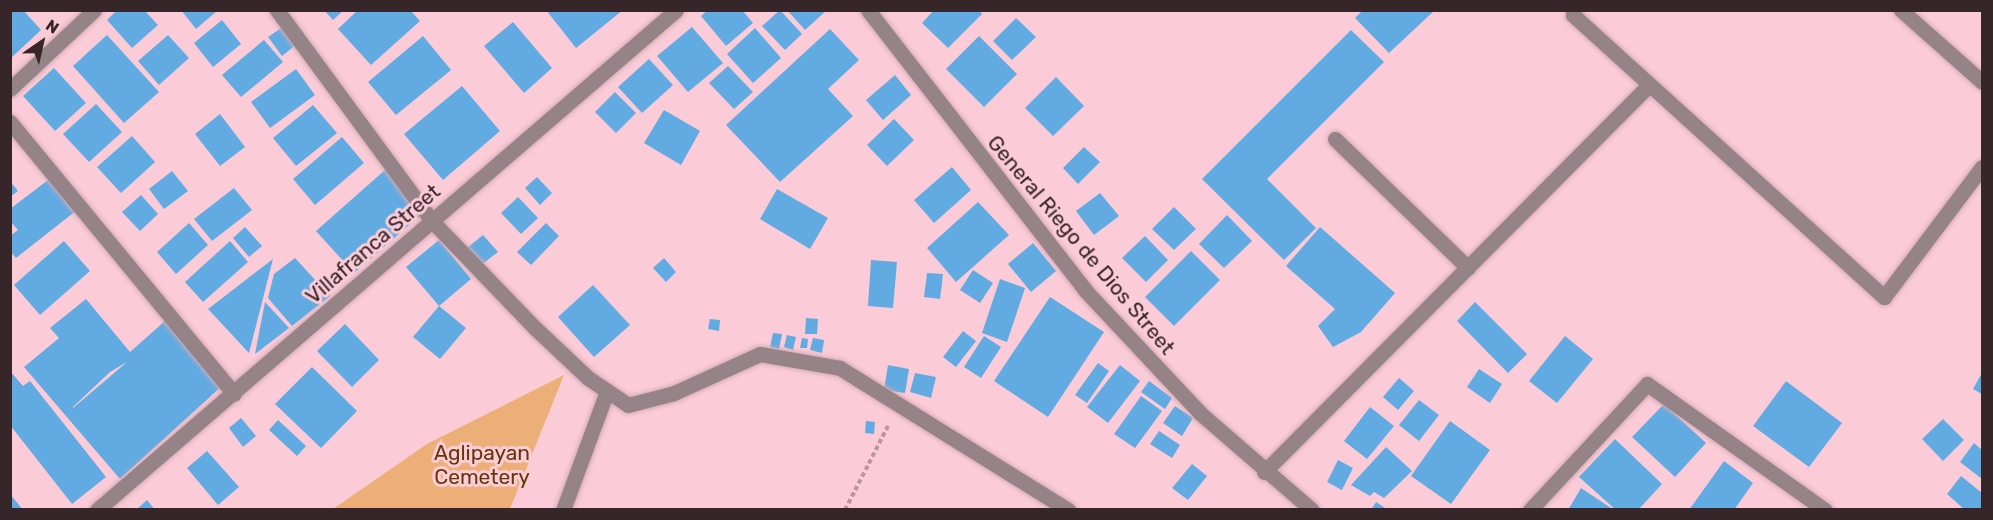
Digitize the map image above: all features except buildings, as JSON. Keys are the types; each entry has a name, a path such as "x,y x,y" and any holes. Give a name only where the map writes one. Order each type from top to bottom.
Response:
{"street":[{"path":"10,90 94,10"},
{"path":"277,10 431,220 535,328 608,391 628,405 674,393 760,354 840,368 1068,510"},
{"name":"Villafranca Street","path":"97,510 676,10"},
{"name":"General Riego de Dios Street","path":"868,10 1085,290 1154,367 1264,472 1312,510"},
{"path":"1574,10 1573,15 1884,297 1983,167"},
{"path":"1901,10 1983,82"},
{"path":"1264,472 1649,85"},
{"path":"10,122 234,394"},
{"path":"1335,139 1468,267"},
{"path":"1530,510 1647,384 1825,510"},
{"path":"563,510 608,391"}],"path":[{"path":"845,510 899,405"}],"green space":[{"name":"Aglipayan Cemetery","path":"564,375 510,509 333,509 427,444"}]}
